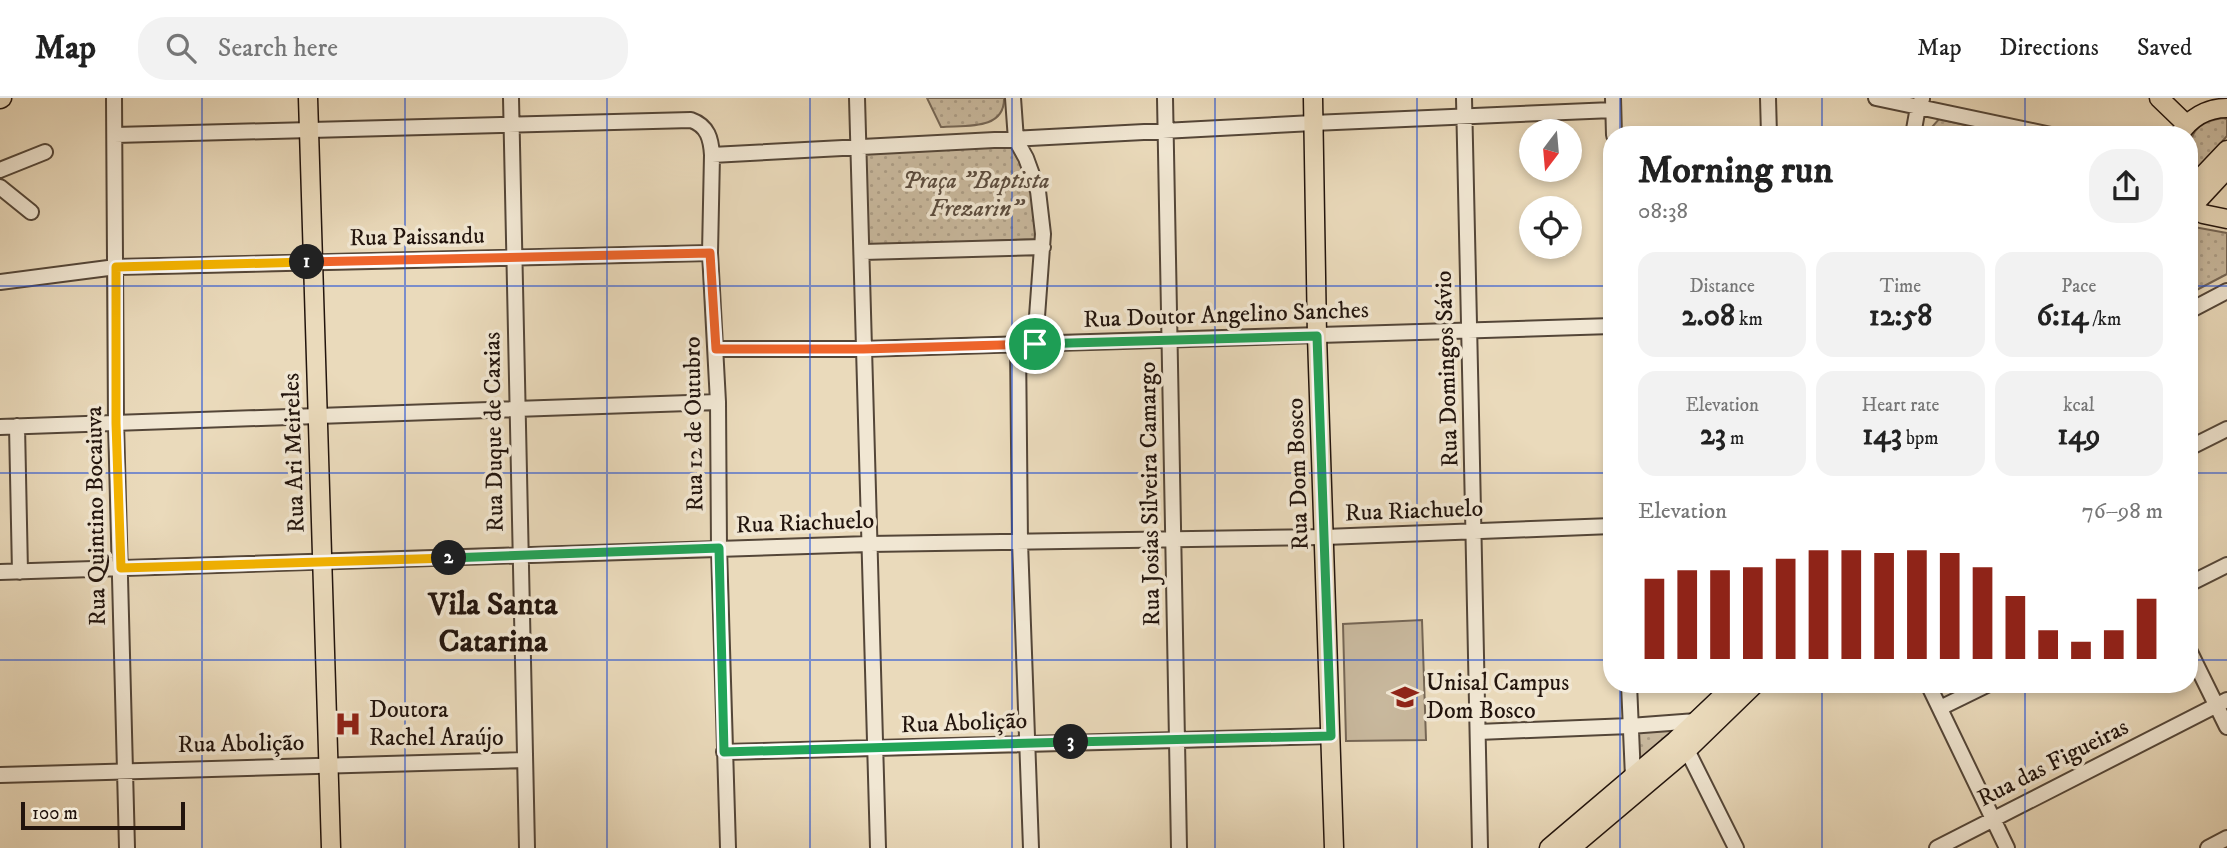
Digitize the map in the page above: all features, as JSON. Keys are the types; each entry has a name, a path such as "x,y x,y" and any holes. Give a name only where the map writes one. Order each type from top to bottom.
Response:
{"main road":[{"name":"Rua Ari Meireles","path":"308,98 331,848"},
{"name":"Rua Dom Bosco","path":"1312,98 1334,848"},
{"path":"2159,98 2180,126"},
{"path":"2188,126 2208,111 2227,108"},
{"path":"2198,192 2227,150"},
{"path":"2198,196 2227,169"},
{"path":"2198,210 2203,214 2227,219"},
{"path":"1549,848 1633,777 1725,693"},
{"path":"1571,848 1687,750 1746,693"}],"street":[{"name":"Rua Quintino Bocaiuva","path":"114,98 116,423 127,848"},
{"name":"Rua Duque de Caxias","path":"511,98 527,848"},
{"path":"856,98 863,252 863,349 878,848"},
{"path":"1013,98 1016,141 1026,158 1038,191 1044,247 1035,344"},
{"name":"Rua Josias Silveira Camargo","path":"1164,98 1179,848"},
{"name":"Rua Domingos Sávio","path":"1465,98 1480,848"},
{"path":"1768,98 1769,126"},
{"path":"1876,98 1921,102 2016,126"},
{"path":"1915,126 1921,102"},
{"path":"712,155 1016,141 1313,123 1465,118 1613,104 1614,126"},
{"name":"Rua 12 de Outubro","path":"512,125 691,120 704,128 711,143 710,253 718,402 719,548 728,848"},
{"path":"115,135 512,125"},
{"path":"0,170 45,152"},
{"path":"0,187 31,212"},
{"path":"863,252 1044,247"},
{"name":"Rua Paissandu","path":"0,282 116,267 710,253"},
{"path":"2198,306 2227,291"},
{"name":"Rua Doutor Angelino Sanches","path":"716,349 863,349 1317,336 1468,328 1603,326"},
{"path":"1018,344 1020,542 1031,848"},
{"path":"0,427 718,402"},
{"path":"18,426 20,572"},
{"path":"2198,444 2227,429"},
{"name":"Rua Riachuelo","path":"0,572 719,548 1325,537 1603,526"},
{"path":"2198,580 2227,565"},
{"path":"2198,664 2222,703 2227,727"},
{"path":"1629,693 1633,777"},
{"path":"1932,693 2007,848"},
{"path":"1940,708 1971,693"},
{"name":"Rua das Figueiras","path":"1937,848 2222,703"},
{"path":"1478,732 1630,726 1696,720"},
{"name":"Rua Abolição","path":"724,752 1331,736"},
{"path":"1687,750 1736,848"},
{"name":"Rua Abolição","path":"0,775 525,760"},
{"path":"2208,848 2227,838"}],"green space":[{"path":"927,98 1004,98 1003,109 991,121 971,126 941,127"},
{"path":"1939,119 1970,126 1933,126"},
{"path":"2227,119 2227,136 2198,169 2198,128 2211,121"},
{"name":"Praça \"Baptista Frezarin\"","path":"1013,146 1034,191 1038,239 868,246 863,154"},
{"path":"2198,228 2227,233 2227,274 2198,289"},
{"path":"1422,620 1426,740 1346,741 1343,624"},
{"path":"1681,729 1640,765 1635,731"}],"place":[{"name":"Unisal Campus Dom Bosco","path":"1405,697"},
{"name":"Doutora Rachel Araújo","path":"348,724"}],"district":[{"name":"Vila Santa Catarina","path":"493,624"}],"route":[{"path":"710,253 716,349 863,349 1035,344 1317,336 1331,736 724,752 719,548 121,568 116,423 116,267 710,253"}]}
